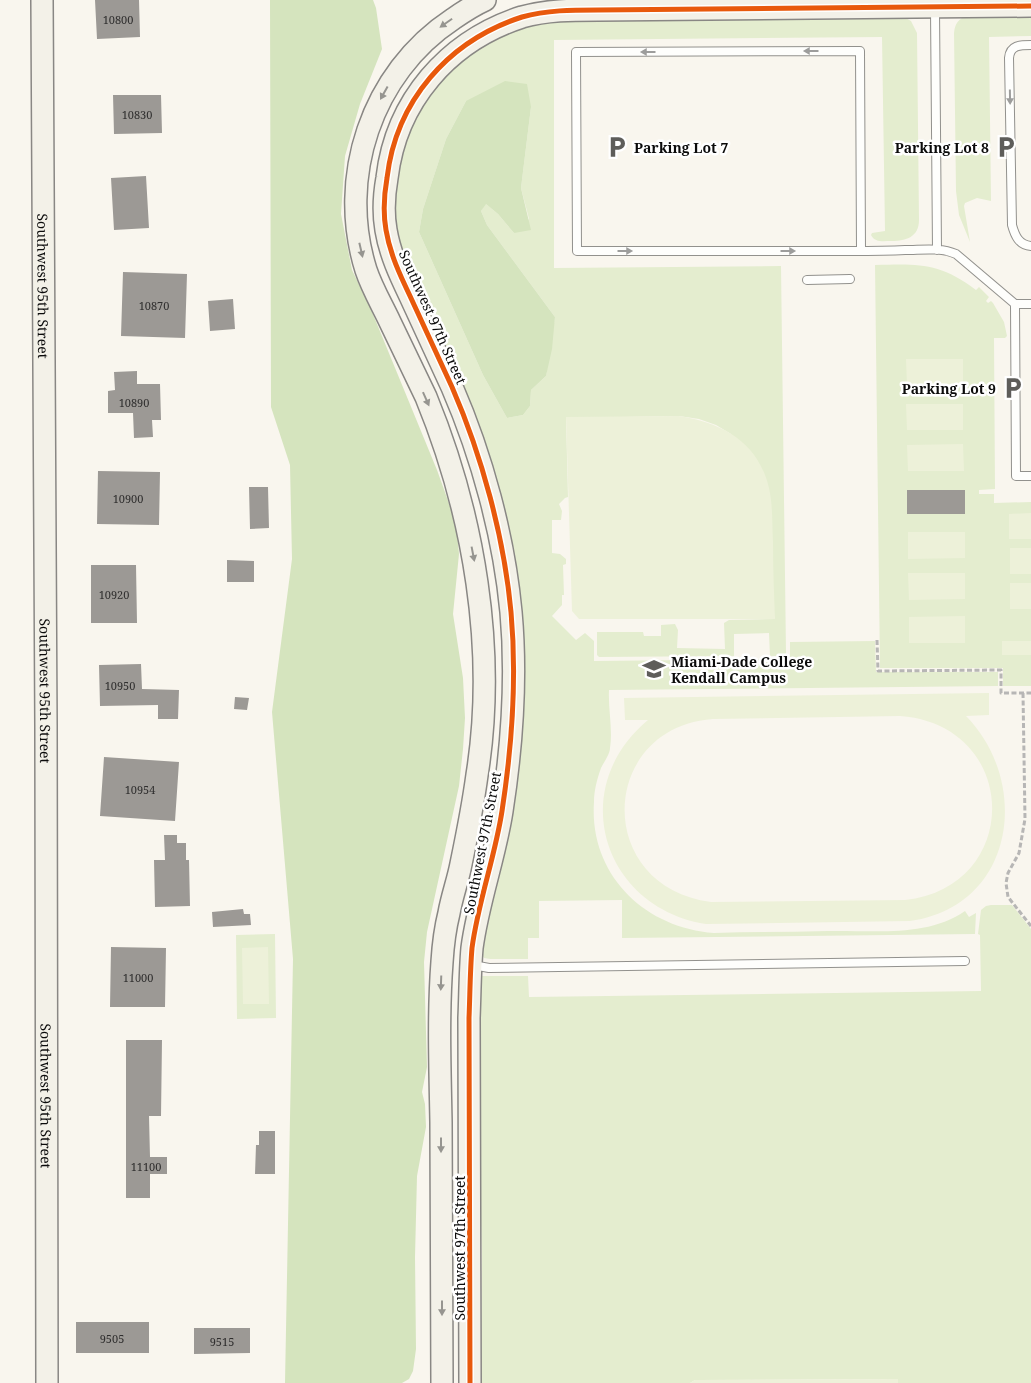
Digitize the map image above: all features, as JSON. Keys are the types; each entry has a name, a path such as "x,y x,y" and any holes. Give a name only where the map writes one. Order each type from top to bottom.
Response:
{"street":[{"name":"Southwest 95th Street","path":"42,0 47,1383"},
{"name":"Southwest 97th Street","path":"442,1383 440,996 444,939 448,914 461,866 480,757 484,694 478,584 463,511 441,438 426,398 367,271 358,236 355,202 358,165 374,112 388,87 412,53 444,24 485,0"},
{"name":"Southwest 97th Street","path":"470,1383 469,1018 471,965 476,930 502,812 509,765 512,709 512,639 507,581 489,496 473,442 395,262 386,230 385,193 393,143 410,106 435,73 463,48 494,28 522,18 557,11 935,4 1031,6"},
{"path":"441,438 459,442 473,483 489,496"},
{"path":"461,866 464,896 456,932 456,952 460,961 471,965"}],"lane":[{"path":"935,4 938,250"},
{"path":"1031,45 1015,46 1011,50 1009,58 1012,225 1017,239 1026,246 1031,246"},
{"path":"861,251 860,51 576,52 577,251 861,251 947,250 956,254 1015,304 1031,304"},
{"path":"807,280 850,279"},
{"path":"1015,304 1016,476 1031,476"},
{"path":"471,965 489,968 965,961"}],"path":[{"path":"877,640 878,671 1001,670 1001,693 1031,693"},
{"path":"1023,693 1025,819 1019,853 1008,873 1006,883 1008,897 1031,926"}],"green space":[{"path":"270,0 373,0 376,8 382,49 360,104 345,156 341,214 352,270 370,307 437,470 456,523 459,554 453,614 463,678 465,718 463,749 459,786 427,932 424,962 427,1067 422,1092 425,1104 426,1127 417,1176 415,1257 416,1349 413,1371 409,1379 402,1383 285,1383 293,959 272,712 292,559 290,465 271,407"},
{"path":"1031,13 1031,36 989,37 991,201 977,198 965,203 970,242 959,215 956,191 955,27 959,20 968,16"},
{"path":"902,16 911,21 917,33 919,220 917,230 911,237 897,241 877,240 871,235 872,233 885,231 882,37 554,40 554,268 781,266 786,653 784,656 770,656 769,633 734,634 734,656 599,657 597,655 597,632 643,632 644,636 661,636 661,625 675,624 678,630 677,648 725,649 724,623 729,620 775,619 731,434 716,425 699,419 679,416 566,418 568,497 559,504 562,511 561,520 552,520 552,553 560,554 566,559 566,564 563,565 564,595 562,595 562,605 552,616 576,640 585,633 594,641 594,661 790,659 790,642 875,641 876,672 998,672 998,686 609,690 610,750 601,768 594,798 595,828 601,852 611,874 626,893 644,908 665,921 689,929 714,933 899,931 916,929 950,920 965,911 969,917 976,913 975,934 622,938 622,900 539,901 539,938 528,938 528,959 490,959 484,958 481,953 517,604 401,253 393,213 396,162 423,100 470,51 508,31 552,20","holes":["466,101 531,107 521,188 529,219 514,233 498,214 485,203 481,211 487,225 555,317 546,376 531,390 530,406 523,415 507,418 483,375 419,232 423,209 446,139"]},
{"path":"505,81 527,84 531,107 521,188 531,230 514,233 498,214 486,204 481,211 487,225 555,317 552,349 546,376 531,390 530,406 523,415 507,418 483,375 419,232 423,209 446,139 466,101"},
{"path":"875,265 916,265 951,274 976,290 979,287 989,297 986,301 993,303 1004,322 1007,336 1005,338 994,338 995,489 979,490 979,494 994,494 994,503 1031,502 1031,686 1003,686 1003,668 880,668"},
{"path":"906,359 963,359 963,385 907,386"},
{"path":"906,404 963,404 963,430 907,430"},
{"path":"679,416 710,424 736,437 756,458 764,472 772,508 775,619 579,619 572,611 566,417"},
{"path":"963,444 964,471 908,471 907,445"},
{"path":"1031,513 1031,539 1009,539 1009,514"},
{"path":"908,532 965,532 965,558 908,559"},
{"path":"1010,548 1031,548 1031,574 1010,574"},
{"path":"908,573 965,573 965,599 909,600"},
{"path":"1010,583 1031,583 1031,609 1010,609"},
{"path":"965,616 965,643 909,643 909,617"},
{"path":"1002,641 1031,641 1031,655 1002,655"},
{"path":"989,693 989,715 966,716 987,743 1000,774 1005,806 1002,838 991,867 973,892 946,911 910,921 706,924 670,913 642,895 620,870 607,841 603,810 608,778 623,748 648,720 625,720 624,698","holes":["900,716 940,726 968,747 986,775 992,806 987,838 971,867 944,889 905,900 711,902 672,890 645,868 629,839 625,807 631,776 648,749 675,729 713,719"]},
{"path":"991,905 1012,905 1031,929 1031,1383 898,1383 897,1379 695,1380 690,1383 481,1383 482,1255 478,1117 480,976 528,976 529,997 981,991 980,935 978,934 981,910"},
{"path":"275,934 276,1018 237,1019 236,935"},
{"path":"268,947 269,1004 243,1004 242,948"},
{"path":"898,1379 898,1383 690,1383 695,1380"}],"building":[{"path":"95,0 139,0 140,37 97,39"},
{"path":"113,95 161,95 162,133 114,134"},
{"path":"146,176 149,228 114,230 111,178"},
{"path":"123,272 187,274 185,338 121,336"},
{"path":"233,299 235,329 210,331 208,301"},
{"path":"137,371 137,384 160,384 161,420 152,420 153,437 134,438 133,413 108,413 108,391 115,390 114,372"},
{"path":"98,471 160,472 159,525 97,524"},
{"path":"249,487 268,487 269,528 250,529"},
{"path":"907,490 965,490 965,514 907,514"},
{"path":"227,560 254,561 254,582 227,582"},
{"path":"91,565 136,565 137,623 91,623"},
{"path":"141,664 142,689 179,690 178,719 158,719 158,705 100,706 99,665"},
{"path":"235,697 249,698 247,710 234,709"},
{"path":"104,757 179,762 175,821 100,816"},
{"path":"164,835 177,835 177,843 186,843 186,860 189,860 190,906 155,907 154,860 165,860"},
{"path":"243,909 244,914 250,914 251,925 213,927 212,912"},
{"path":"111,947 166,948 165,1007 110,1007"},
{"path":"126,1040 162,1040 161,1116 149,1116 150,1157 167,1157 167,1174 150,1174 150,1198 126,1198"},
{"path":"259,1131 275,1131 275,1174 255,1174 256,1145 259,1145"},
{"path":"76,1322 149,1322 149,1353 76,1353"},
{"path":"194,1328 250,1328 250,1353 194,1354"}],"cycle path":[{"path":"470,1383 469,1018 471,965 478,914 499,828 506,786 513,712 513,637 503,555 482,469 463,413 399,272 386,230 384,217 385,191 392,150 401,124 414,100 430,78 449,58 471,41 495,28 531,15 579,10 1031,6"}],"place":[{"name":"Parking Lot 7","path":"617,147"},
{"name":"Parking Lot 8","path":"1006,147"},
{"name":"Parking Lot 9","path":"1013,388"},
{"name":"Miami-Dade College Kendall Campus","path":"654,669"}]}
